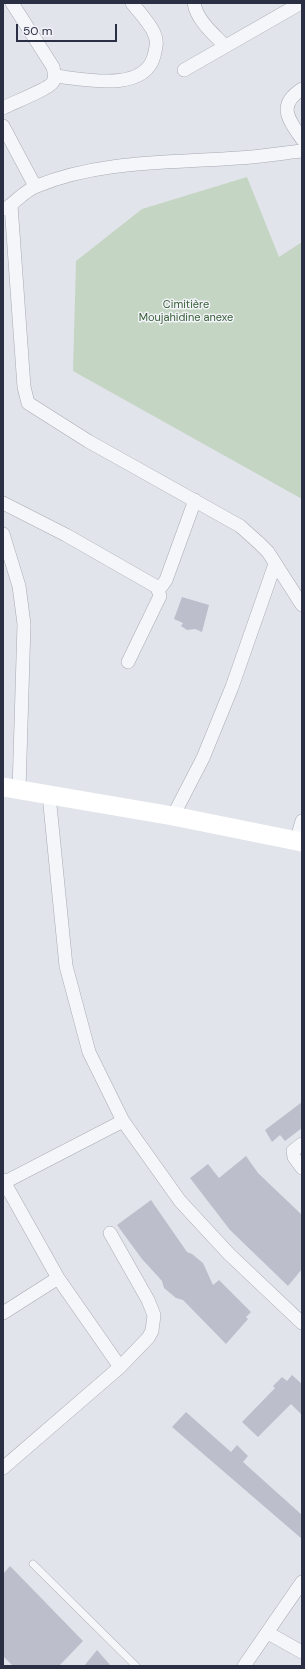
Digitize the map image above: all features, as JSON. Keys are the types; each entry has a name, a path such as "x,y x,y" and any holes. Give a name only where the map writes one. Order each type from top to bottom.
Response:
{"street":[{"path":"3,108 46,87 52,83 55,76 53,67 12,3"},
{"path":"55,76 109,81 137,77 152,65 158,43 154,32 132,3"},
{"path":"194,3 195,9 204,23 225,46"},
{"path":"184,70 302,3"},
{"path":"302,89 292,95 288,102 287,109 290,122 302,139"},
{"path":"4,130 35,186"},
{"path":"302,151 240,158 145,163 97,170 60,178 35,186 7,207 24,387 28,403 88,441 240,526 259,543 302,605"},
{"path":"3,504 66,534 153,586 160,587 166,580 195,500"},
{"path":"3,534 19,586 24,624 11,788 173,816 299,842 302,821"},
{"path":"173,816 203,758 232,687 275,564"},
{"path":"128,662 160,596 157,587"},
{"path":"49,795 66,966 89,1052 123,1121 180,1201 200,1224 302,1323"},
{"path":"120,1367 58,1278 3,1182 123,1121"},
{"path":"302,1144 293,1151 294,1158 302,1168"},
{"path":"3,1468 120,1367 148,1338 154,1323 154,1315 148,1300 110,1233"},
{"path":"3,1313 58,1278"},
{"path":"244,1666 302,1582"},
{"path":"268,1633 302,1652"}],"lane":[{"path":"33,1564 136,1666"}],"green space":[{"name":"Cimitière Moujahidine anexe","path":"247,177 279,257 302,242 302,499 73,371 76,261 142,209"}],"building":[{"path":"182,597 209,605 202,632 195,629 187,630 181,626 183,623 174,619"},
{"path":"302,1102 302,1128 285,1141 280,1135 272,1142 265,1130"},
{"path":"246,1156 258,1173 302,1215 302,1269 288,1286 230,1230 190,1178 208,1164 219,1178"},
{"path":"151,1200 187,1252 203,1263 213,1285 219,1280 251,1312 246,1317 248,1319 226,1344 183,1300 176,1298 164,1288 162,1281 142,1259 117,1225"},
{"path":"292,1375 302,1384 302,1415 291,1404 258,1437 242,1422 275,1388 273,1386 282,1377 287,1381"},
{"path":"186,1412 231,1452 237,1445 248,1456 243,1462 302,1515 302,1539 172,1427"},
{"path":"10,1566 83,1641 59,1666 13,1666 3,1656 3,1574"},
{"path":"97,1650 111,1666 84,1666"}]}
